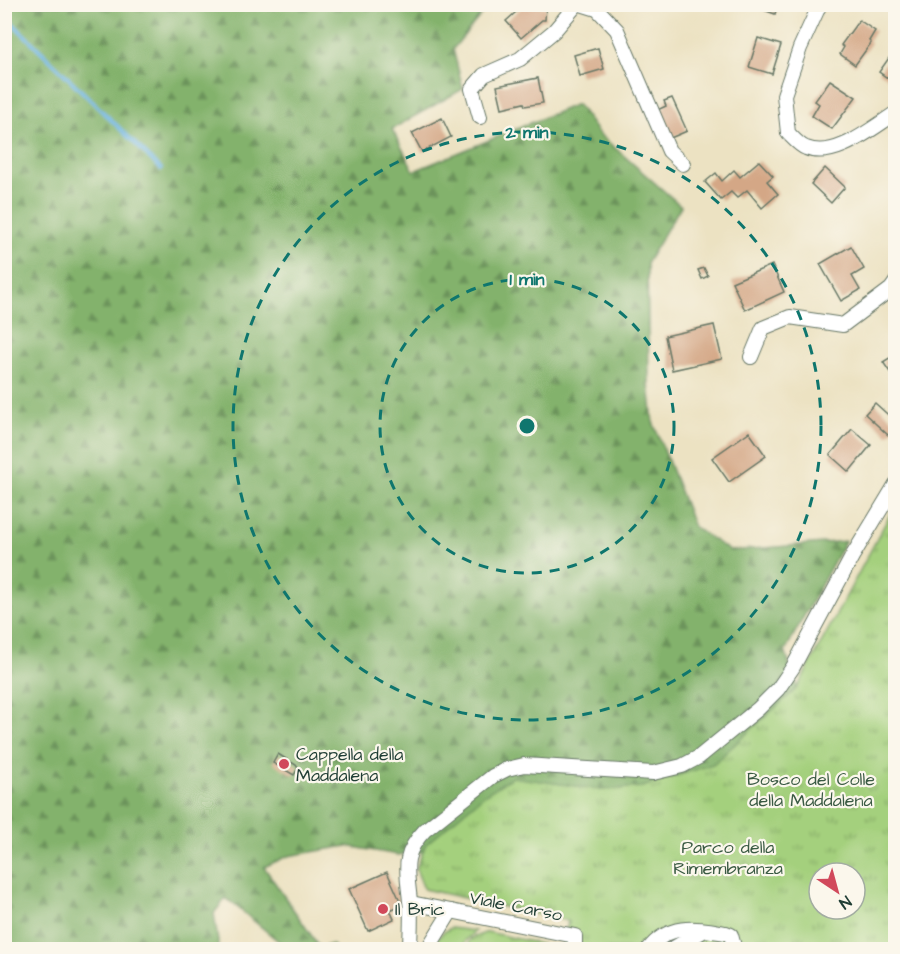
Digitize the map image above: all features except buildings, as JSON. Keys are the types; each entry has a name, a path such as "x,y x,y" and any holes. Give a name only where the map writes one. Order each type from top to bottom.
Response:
{"street":[{"path":"480,117 472,89 484,75 520,58 554,31 579,4 597,9 617,30 669,151 683,164"},
{"path":"820,4 800,48 784,95 788,133 806,148 829,152 859,137 896,113"},
{"path":"751,357 763,328 790,317 843,325 891,289 896,282"},
{"path":"410,950 411,903 406,867 410,850 417,838 493,776 507,769 524,765 631,772 667,771 699,757 758,709 778,689 793,667 853,555 896,484"},
{"name":"Viale Carso","path":"411,903 575,943"},
{"name":"Viale Carso","path":"427,950 451,911"},
{"path":"648,950 657,940 688,928 731,935 735,950"},
{"path":"670,950 705,930"}],"green space":[{"name":"Bosco del Colle della Maddalena","path":"5,5 489,5 453,49 463,89 392,129 414,171 577,104 598,133 681,206 647,262 649,384 653,422 694,527 730,551 845,541 785,651 862,861 807,861 807,921 867,921 867,874 895,949 432,850 398,855 347,846 288,856 264,867 320,948 332,944 337,949 288,949 226,898 214,913 219,949 5,950"},
{"name":"Parco della Rimembranza","path":"895,505 895,949 563,949 568,921 424,889 416,869 426,844 484,795 512,777 603,790 642,787 713,764 797,688"},
{"path":"451,928 475,931 465,941 462,949 434,944 443,932"},
{"path":"488,932 563,949 465,949 471,938"}],"waterway":[{"path":"4,15 161,169"}],"place":[{"name":"Cappella della Maddalena","path":"284,764"},
{"name":"Il Bric","path":"383,909"}]}
